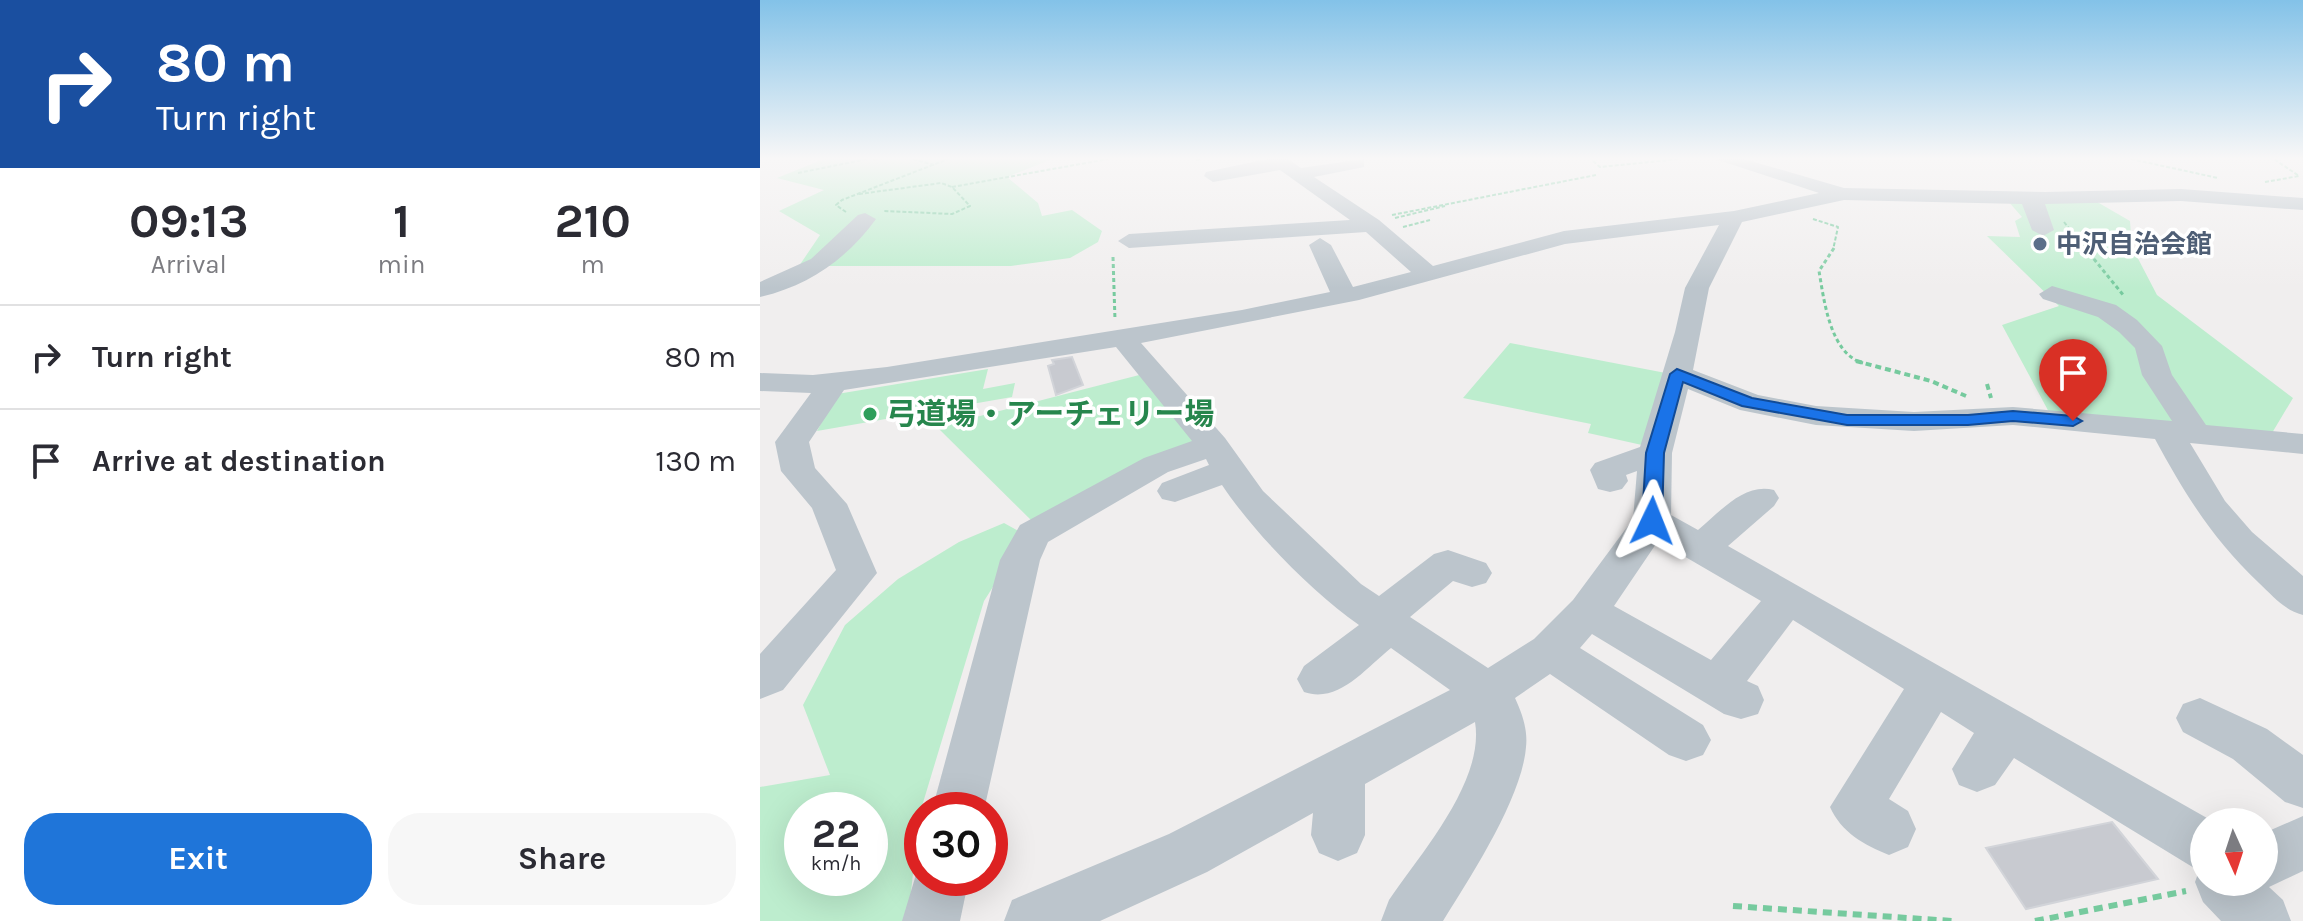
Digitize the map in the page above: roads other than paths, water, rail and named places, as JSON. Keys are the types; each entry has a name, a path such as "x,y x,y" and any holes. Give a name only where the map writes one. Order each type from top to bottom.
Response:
{"street":[{"path":"1339,202 1369,223 1429,275"},
{"path":"760,382 834,382 1242,318 1345,296 1564,238 1734,217 1806,202"},
{"path":"1927,202 1979,207 2011,202"},
{"path":"2036,202 2043,230"},
{"path":"2291,203 2303,217"},
{"path":"1049,918 1188,853 1488,692 1550,651 1588,611 1652,521 1655,453 1697,288 1734,217"},
{"path":"760,290 801,276 834,255 865,219"},
{"path":"1121,249 1369,223"},
{"path":"1320,245 1345,296"},
{"path":"2052,294 2107,311 2148,346 2211,508 2238,541 2303,600"},
{"path":"1121,336 1221,457 1250,499 1346,595 1488,692 1497,707 1502,747 1484,799 1410,921"},
{"path":"1677,374 1748,402 1847,420 1968,420 2013,416 2303,444"},
{"path":"760,680 767,677 857,573 829,504 798,471 792,442 834,382"},
{"path":"1847,420 1902,444"},
{"path":"1603,472 1655,453"},
{"path":"1175,491 1221,457"},
{"path":"962,792 1020,560 1033,534 1156,465 1221,457"},
{"path":"1720,545 1761,498"},
{"path":"1652,521 1720,545 1788,597 2190,838"},
{"path":"1320,679 1448,564 1472,573"},
{"path":"1588,611 1729,693 1788,597"},
{"path":"1550,651 1686,740"},
{"path":"1889,829 1856,807 1933,684"},
{"path":"2200,718 2250,744 2303,785"},
{"path":"1977,769 2007,728"},
{"path":"1336,773 1341,790 1338,835"},
{"path":"2278,855 2303,842"},
{"path":"931,921 937,896"},
{"path":"2229,896 2241,921"},
{"path":"2237,896 2262,921"}],"place":[{"name":"中沢自治会館","path":"2040,244"},
{"name":"弓道場・アーチェリー場","path":"870,414"}]}
